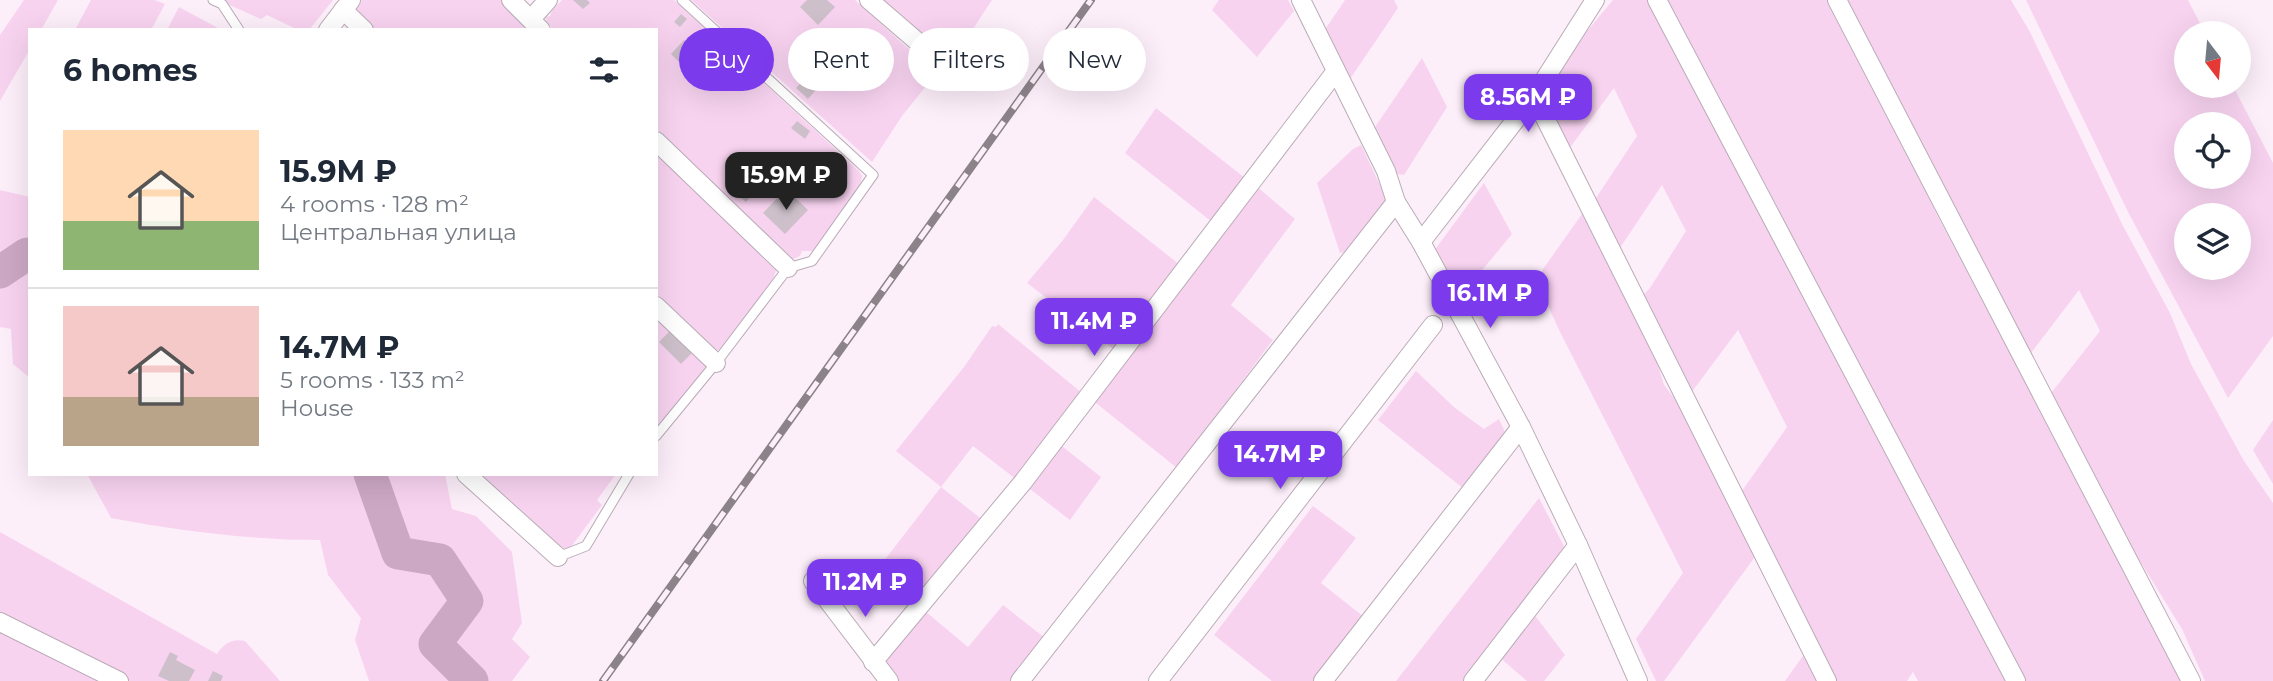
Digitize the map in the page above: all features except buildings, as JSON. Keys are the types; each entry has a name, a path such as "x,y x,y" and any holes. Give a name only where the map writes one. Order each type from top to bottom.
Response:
{"street":[{"path":"511,0 536,25 548,0"},
{"path":"869,0 908,34"},
{"path":"1301,0 1386,171 1396,202 1421,242 1521,428 1578,545 1631,676"},
{"path":"1421,242 1534,96 1595,0"},
{"path":"1657,0 2016,681"},
{"path":"1837,0 2191,681"},
{"path":"330,28 347,5 363,28"},
{"path":"873,662 1023,482 1336,71"},
{"path":"1534,96 1827,681"},
{"path":"658,143 788,268"},
{"path":"1020,681 1396,202"},
{"path":"658,308 716,363"},
{"path":"1158,681 1433,325"},
{"path":"1323,681 1521,428"},
{"path":"468,476 558,557"},
{"path":"1473,681 1578,545"},
{"path":"813,580 889,681"},
{"path":"0,622 119,681"}],"lane":[{"path":"213,0 222,4 238,28"},
{"path":"658,434 788,268 812,261 873,175 682,0"},
{"path":"558,557 586,546 628,476"}],"shaded area":[{"path":"24,0 58,0 42,28 28,28 28,52 0,101 0,35"},
{"path":"91,0 154,0 165,4 152,28 76,28"},
{"path":"218,0 333,0 311,28 294,28 267,15 261,19"},
{"path":"362,0 502,0 532,28 370,28 354,10"},
{"path":"562,0 674,0 704,28 679,28 679,91 772,91 859,171 862,176 860,186 813,251 802,251 800,256 791,260 658,130 658,28 552,28 546,21 546,17 550,16"},
{"path":"691,0 855,0 886,28 788,28 788,87 774,74 774,28 722,28"},
{"path":"874,0 992,0 974,28 908,28 908,31"},
{"path":"1219,0 1288,0 1294,11 1257,57 1212,10"},
{"path":"1345,0 1394,0 1398,8 1348,82 1324,31"},
{"path":"1613,0 1650,0 1811,313 2008,681 1918,681 1913,672 1907,681 1834,681 1739,495 1787,427 1738,330 1691,393 1640,298 1650,288 1686,231 1662,185 1618,251 1594,201 1637,136 1614,88 1569,149 1542,99 1583,36"},
{"path":"1661,0 1827,0 1937,215 2039,408 2045,414 2181,681 2023,681"},
{"path":"1839,0 2011,0 2030,32 2122,224 2170,313 2191,364 2244,461 2273,503 2273,681 2205,681 2182,629 2101,498 2048,397 2100,331 2079,290 2028,357"},
{"path":"2026,0 2188,0 2199,21 2174,21 2174,98 2239,98 2247,112 2174,112 2174,189 2251,189 2251,121 2273,163 2273,336 2228,398 2128,212"},
{"path":"179,7 217,28 168,28"},
{"path":"894,35 908,48 908,91 922,91 872,162 793,91 894,91"},
{"path":"1422,58 1447,107 1404,175 1396,174 1373,130"},
{"path":"1156,108 1245,178 1212,222 1125,153"},
{"path":"1361,145 1387,200 1349,251 1340,253 1317,183 1353,149"},
{"path":"658,148 778,264 773,280 722,349 713,351 658,299"},
{"path":"1484,183 1512,234 1459,298 1434,251"},
{"path":"1255,185 1295,219 1231,305 1273,340 1177,468 1091,399"},
{"path":"0,190 28,197 28,376 13,364 11,329 0,327"},
{"path":"1094,197 1180,265 1115,350 1027,283"},
{"path":"1582,214 1656,359 1664,385 1682,408 1757,554 1664,681 1656,681 1636,639 1683,573 1559,330 1536,279"},
{"path":"658,315 705,359 706,367 658,429"},
{"path":"998,324 1082,393 1017,480 973,446 941,487 896,451 964,367 992,326 996,327"},
{"path":"1416,371 1455,408 1484,429 1499,419 1505,432 1503,442 1464,489 1378,420"},
{"path":"2273,420 2273,484 2253,450"},
{"path":"1058,443 1101,477 1070,520 1026,486"},
{"path":"88,476 445,476 452,509 476,516 512,552 522,623 512,639 530,657 512,681 369,681 355,640 361,618 328,575 320,540 216,534 111,518"},
{"path":"476,476 615,476 597,500 602,505 568,551 540,532"},
{"path":"941,487 984,521 914,607 873,575"},
{"path":"1539,498 1567,552 1465,681 1396,681"},
{"path":"1313,506 1356,538 1321,583 1364,617 1315,681 1272,681 1214,635"},
{"path":"0,532 217,654 228,643 245,641 280,681 130,681 0,617"},
{"path":"1003,605 1045,638 1013,681 896,681 885,663 925,611 968,647"},
{"path":"1533,613 1565,655 1544,681 1527,681 1498,656"},
{"path":"0,631 104,681 0,681"},
{"path":"1805,653 1820,681 1785,681"}],"waterway":[{"path":"0,272 28,255"},
{"path":"371,476 398,553 440,560 467,601 435,644 472,681"}],"railway":[{"path":"603,681 1091,0"}]}
